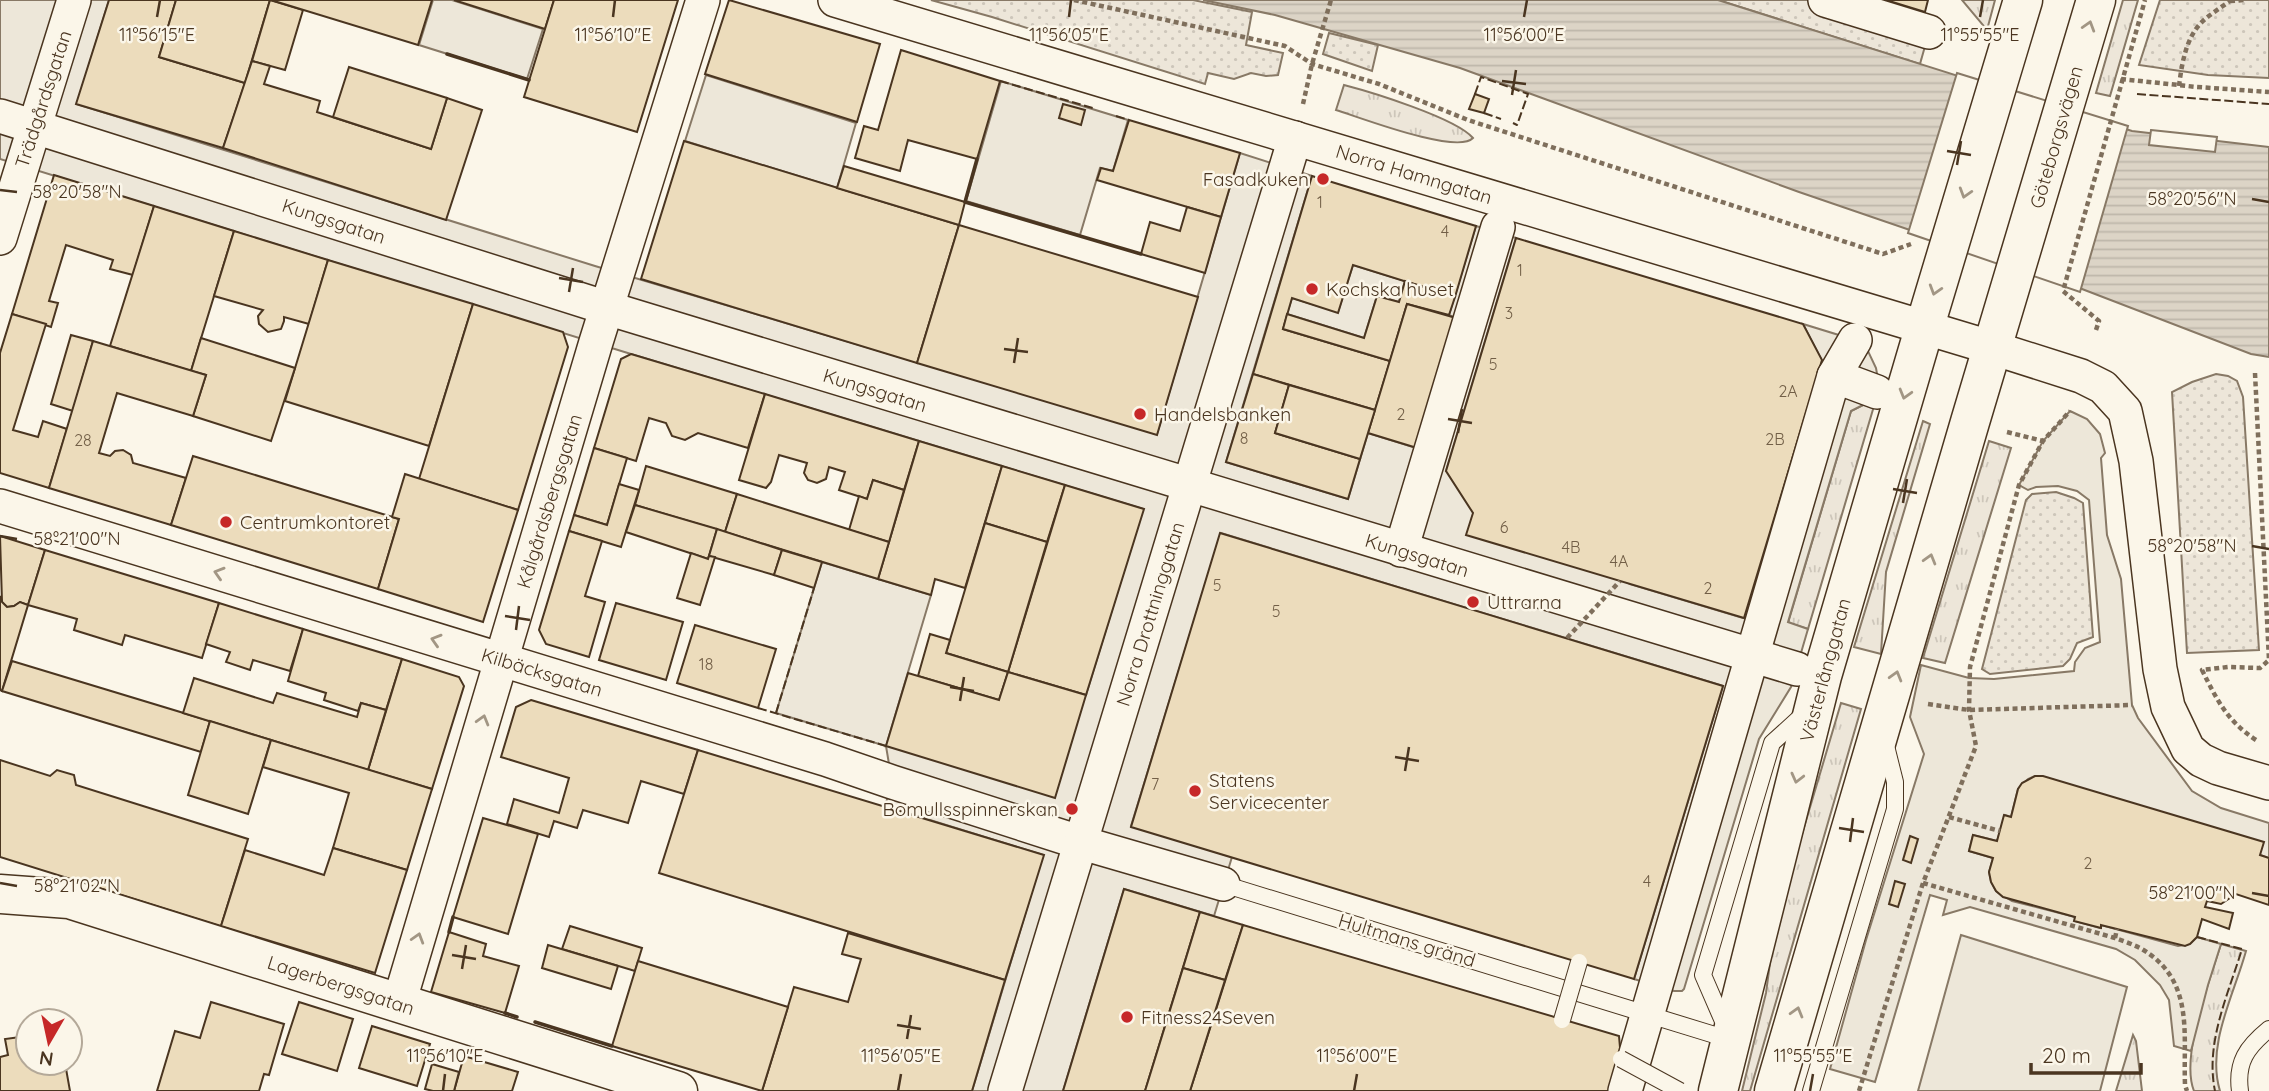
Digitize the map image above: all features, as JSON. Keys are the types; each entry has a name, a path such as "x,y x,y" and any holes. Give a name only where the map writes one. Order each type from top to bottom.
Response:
{"main road":[{"path":"1931,248 1998,81 2023,0"},
{"name":"Göteborgsvägen","path":"1993,348 2096,0"},
{"name":"Västerlånggatan","path":"1718,1091 1815,704 1924,328 1931,248"},
{"path":"1774,1091 1993,348"},
{"name":"Lagerbergsgatan","path":"0,894 69,899 678,1091"}],"street":[{"name":"Trädgårdsgatan","path":"0,238 74,0"},
{"name":"Kålgårdsbergsgatan","path":"399,1003 590,361 703,0"},
{"name":"Norra Hamngatan","path":"835,0 1993,348 2081,376 2103,387 2125,411 2136,461 2160,669 2168,707 2188,749 2201,760 2218,768 2269,783"},
{"path":"1825,0 1929,32"},
{"name":"Kungsgatan","path":"0,116 607,308 1797,669"},
{"name":"Norra Drottninggatan","path":"1005,1091 1295,138"},
{"path":"1401,550 1498,227"},
{"path":"1626,1072 1648,1014 1833,376 1855,340"},
{"path":"1833,376 1877,392"},
{"name":"Kilbäcksgatan","path":"0,506 863,771 1082,843"},
{"name":"Hultmans gränd","path":"1082,843 1223,884"}],"lane":[{"path":"1811,1091 1895,809 1895,782 1881,726"},
{"name":"Hultmans gränd","path":"1223,884 1731,1040"},
{"path":"1562,1020 1579,962"},
{"path":"2240,1091 2238,1076 2243,1058 2258,1038 2269,1029"},
{"path":"1626,1072 1680,1091"}],"path":[{"path":"1074,0 1285,46 1312,64 1379,84 1468,120 1883,254 1931,248"},
{"path":"1303,106 1331,0"},
{"path":"2096,330 2099,321 2063,291 2145,0"},
{"path":"2179,86 2189,40 2202,22 2230,0 2245,0"},
{"path":"2122,79 2269,92"},
{"path":"2255,373 2266,544 2269,660 2260,668 2228,667 2202,670 2217,701 2232,722 2265,743"},
{"path":"1859,1091 1923,883 1976,746 1969,710 1970,667 2019,485 2043,441 2070,411"},
{"path":"1999,430 2043,441"},
{"path":"1567,638 1620,581"},
{"path":"1924,704 1969,710 2132,705"},
{"path":"1949,817 2000,831"},
{"path":"1923,883 2115,938 2140,948 2158,961 2171,976 2182,996 2185,1085 2188,1091"},
{"path":"2115,938 2117,929"}],"green space":[{"path":"931,0 1193,0 1252,12 1246,45 1283,53 1278,75 1251,73 1234,79 1208,73 1205,84"},
{"path":"1718,0 1825,0 1929,32 1920,64"},
{"path":"1962,0 1995,0 1987,30"},
{"path":"2123,0 2138,0 2110,96 2096,93"},
{"path":"2160,0 2269,0 2269,78 2208,75 2139,65"},
{"path":"1329,33 1378,45 1372,71 1323,54"},
{"path":"1344,85 1432,114 1464,130 1473,138 1463,142 1448,142 1336,110"},
{"path":"2216,374 2237,381 2243,397 2259,650 2187,653 2172,392"},
{"path":"1865,404 1874,406 1808,629 1788,623 1851,411"},
{"path":"1923,421 1930,424 1886,572 1881,654 1854,647"},
{"path":"1989,441 2011,448 1945,663 1923,658"},
{"path":"2056,492 2083,503 2093,637 2077,643 2070,659 2063,666 1990,674 1982,669 2026,500 2032,494"},
{"path":"1841,703 1861,709 1750,1091 1742,1091 1766,993 1775,925"},
{"path":"2221,944 2246,951 2219,1038 2216,1056 2220,1091 2194,1091 2191,1076 2193,1039"},
{"path":"2133,1035 2142,1091 2116,1091"}],"shaded area":[{"path":"0,0 109,0 77,104 595,266 1157,434 1240,153 1312,176 1226,462 1348,499 1368,433 1416,448 1456,318 1449,315 1476,226 1516,238 1446,471 1630,584 1743,618 1822,361 1803,324 1855,340 1868,351 1878,379 1865,404 1851,411 1788,622 1808,629 1791,687 1759,739 1684,989 1674,991 1634,979 1723,686 1221,533 1131,826 1232,857 1214,916 1124,889 1063,1091 972,1091 1043,855 885,806 892,782 886,746 1086,695 1143,509 0,159"},
{"path":"433,0 452,0 543,29 527,79 419,45"},
{"path":"1203,0 1718,0 2132,131 2269,147 2269,357 2251,354 2082,289 1799,192 1460,68 1275,15"},
{"path":"706,75 856,123 837,188 685,141"},
{"path":"1001,81 1128,120 1113,171 1100,168 1080,235 966,201"},
{"path":"1353,265 1405,281 1399,302 1377,296 1364,338 1287,314 1292,298 1338,312"},
{"path":"2070,411 2087,419 2100,434 2105,453 2101,458 2107,535 2121,579 2132,705 2138,718 2192,791 2221,808 2269,823 2269,858 2035,776 2028,779 2018,789 2011,817 2005,815 1997,841 1973,835 1969,851 1993,858 1989,872 1991,882 1996,891 2012,901 2075,917 2075,921 2100,928 2101,925 2178,946 2190,944 2197,937 2221,944 2191,1051 2174,1046 2169,1000 2160,985 2135,960 2116,949 1970,907 1943,915 1947,900 1930,895 1875,1082 1830,1069 1866,940 1924,754 1910,717 1921,665 1969,678 1994,679 2074,671 2075,662 2085,648 2100,642 2089,500 2077,491 2058,486 2028,490 2019,485 2043,441"},
{"path":"822,562 931,595 886,746 776,713"},
{"path":"1961,935 2127,987 2100,1091 1918,1091"}],"pier":[{"path":"1957,73 2128,126 2080,292 1908,233"},
{"path":"2151,130 2217,137 2215,152 2149,145"}],"building":[{"path":"109,0 176,0 159,57 245,83 223,148 76,104"},
{"path":"176,0 270,0 245,83 159,57"},
{"path":"270,0 303,10 285,70 252,61"},
{"path":"271,0 432,0 418,45"},
{"path":"454,0 554,0 545,29"},
{"path":"554,0 678,0 637,132 524,97"},
{"path":"729,0 880,44 857,122 705,74"},
{"path":"1886,0 1928,0 1925,12"},
{"path":"901,50 1000,81 977,159 908,140 900,171 855,158 864,126 878,130"},
{"path":"252,61 270,66 264,84 320,101 317,112 431,149 447,98 482,110 446,220 223,148"},
{"path":"349,67 447,98 431,149 333,117"},
{"path":"1475,94 1489,99 1484,113 1469,109"},
{"path":"1063,104 1085,110 1081,125 1059,118"},
{"path":"1129,120 1240,153 1221,217 1097,180 1101,168 1113,171"},
{"path":"684,141 959,225 917,363 641,279"},
{"path":"844,166 965,202 959,225 837,188"},
{"path":"54,175 154,206 133,275 110,269 113,260 66,245 49,301 58,303 51,327 12,314"},
{"name":"Kochska huset","path":"1312,176 1476,226 1455,297 1353,265 1338,313 1292,298 1283,329 1390,361 1375,410 1253,374"},
{"path":"154,206 234,231 191,371 110,346"},
{"path":"1187,207 1221,217 1205,273 1141,254 1150,222 1180,231"},
{"path":"959,225 1198,297 1157,435 917,363"},
{"path":"234,231 328,260 309,324 284,317 281,329 268,332 259,324 258,316 263,310 214,296"},
{"path":"1516,238 1803,324 1822,360 1744,618 1466,535 1473,513 1446,471"},
{"path":"328,260 473,304 429,446 285,401"},
{"path":"1405,281 1455,297 1449,315 1407,304 1390,361 1283,329 1287,314 1364,338 1377,296 1399,302"},
{"path":"473,304 563,332 568,347 518,510 419,479"},
{"path":"1407,304 1456,318 1417,448 1368,433"},
{"path":"12,314 46,324 13,430 38,437 43,421 67,429 49,488 0,473 0,353"},
{"path":"71,335 93,341 73,411 51,404"},
{"path":"201,338 295,368 271,441 193,416 206,375 191,371"},
{"path":"93,341 206,375 193,416 117,393 99,453 110,456 115,451 123,450 131,455 133,463 186,478 171,525 49,488"},
{"path":"631,354 765,394 748,448 698,433 685,440 672,436 666,423 649,418 636,461 594,448 621,359"},
{"path":"1253,374 1289,385 1275,433 1360,459 1348,499 1226,462"},
{"path":"1289,385 1375,410 1360,459 1275,433"},
{"path":"765,394 919,441 904,490 873,480 867,499 839,490 845,472 829,467 826,479 817,483 808,480 804,473 807,463 779,455 771,482 766,488 739,480"},
{"path":"919,441 1002,466 965,588 935,579 931,595 878,579"},
{"path":"594,448 627,458 607,525 574,515"},
{"path":"193,456 399,519 378,589 171,525"},
{"path":"646,466 737,494 725,532 635,505"},
{"path":"1002,466 1065,485 1047,542 985,523"},
{"path":"405,474 518,510 483,622 378,589 399,519 392,517"},
{"path":"873,480 904,490 889,542 849,530 859,496 867,499"},
{"path":"619,484 639,490 621,547 569,531 574,515 607,525"},
{"path":"1065,485 1144,509 1086,695 1008,672"},
{"path":"737,494 889,542 878,579 725,532"},
{"path":"635,505 717,529 708,559 626,532"},
{"path":"985,523 1047,542 1008,672 946,653"},
{"path":"717,529 782,550 774,575 709,556"},
{"path":"569,531 602,541 585,596 605,602 589,657 546,644 539,630"},
{"path":"1220,533 1723,686 1634,979 1131,827"},
{"path":"0,536 45,550 28,605 20,602 7,607 2,602"},
{"path":"45,550 219,603 202,658 125,635 122,645 74,630 77,619 28,605"},
{"path":"782,550 822,562 814,588 774,575"},
{"path":"691,553 708,559 709,556 715,557 700,605 677,598"},
{"path":"0,596 7,607 20,602 28,605 2,691 0,690"},
{"path":"219,603 303,629 290,671 253,660 250,670 226,662 230,652 206,644"},
{"path":"616,603 683,622 666,680 599,660"},
{"path":"695,625 776,649 758,708 677,683"},
{"path":"303,629 402,659 386,710 361,703 358,711 324,700 326,693 288,681"},
{"path":"930,634 950,640 946,653 1008,672 999,700 918,676"},
{"path":"402,659 459,677 464,686 432,789 368,770"},
{"path":"12,661 210,721 201,752 2,691"},
{"path":"1008,672 1086,695 1055,798 886,746 908,673 999,700"},
{"path":"194,678 273,703 277,693 357,717 361,703 386,710 368,770 183,713"},
{"path":"531,700 698,750 684,794 641,781 628,823 583,810 577,828 554,821 549,837 507,824 514,799 559,813 569,778 501,757 516,707"},
{"path":"210,721 271,740 248,814 188,795"},
{"path":"271,740 432,789 407,870 333,848 349,793 263,767"},
{"path":"698,750 1044,855 1005,980 659,873"},
{"path":"0,760 50,776 57,770 74,775 76,785 248,839 221,926 0,857"},
{"path":"2035,776 2043,776 2264,842 2260,855 2269,858 2269,905 2236,894 2221,904 2207,901 2205,907 2233,913 2229,929 2202,919 2197,937 2185,946 2074,921 2075,917 2003,897 1991,882 1989,872 1993,858 1969,851 1973,835 1997,841 2004,815 2011,817 2018,789 2022,783"},
{"path":"483,818 538,834 508,934 453,917"},
{"path":"1910,836 1918,839 1911,863 1903,860"},
{"path":"333,848 407,870 375,973 221,926 245,850 324,875"},
{"path":"1895,881 1905,884 1898,907 1889,904"},
{"path":"1124,889 1200,912 1145,1091 1063,1091"},
{"path":"1200,912 1243,925 1225,980 1183,968"},
{"path":"1243,925 1619,1036 1621,1059 1610,1091 1190,1091"},
{"path":"570,926 642,948 635,971 562,949"},
{"path":"449,932 486,944 483,956 519,966 505,1013 431,992"},
{"path":"848,933 1005,980 972,1091 762,1091 794,987 848,1002 861,959 842,954"},
{"path":"548,945 618,966 611,989 542,968"},
{"path":"638,961 788,1007 762,1091 612,1046"},
{"path":"1183,968 1225,980 1190,1091 1145,1091"},
{"path":"211,1002 284,1024 269,1075 264,1074 259,1091 157,1091 175,1031 200,1038"},
{"path":"299,1002 353,1019 337,1071 282,1054"},
{"path":"372,1026 430,1044 417,1086 359,1068"},
{"path":"14,1038 14,1077 68,1077 70,1091 0,1091 0,1057 8,1055 5,1039"},
{"path":"464,1056 518,1072 512,1091 454,1091"},
{"path":"432,1064 459,1072 454,1091 425,1089"}],"fence":[{"path":"1475,94 1481,77 1528,94 1517,125 1513,123"},
{"path":"1000,81 1096,109"},
{"path":"2137,94 2269,104"},
{"path":"1484,113 1501,119"},
{"path":"1116,116 1129,120"},
{"path":"776,713 814,588"},
{"path":"758,708 886,746"},
{"path":"2197,937 2242,949 2215,1037 2215,1091"}],"wall":[{"path":"447,54 529,80"},
{"path":"977,159 965,202 1141,254"},
{"path":"449,932 453,917"},
{"path":"505,1013 517,1017"},
{"path":"535,1022 612,1046"}],"place":[{"name":"Fasadkuken","path":"1323,179"},
{"name":"Kochska huset","path":"1312,289"},
{"name":"Handelsbanken","path":"1140,414"},
{"name":"Centrumkontoret","path":"226,522"},
{"name":"Uttrarna","path":"1473,602"},
{"name":"Statens Servicecenter","path":"1195,791"},
{"name":"Bomullsspinnerskan","path":"1072,809"},
{"name":"Fitness24Seven","path":"1127,1017"}]}
